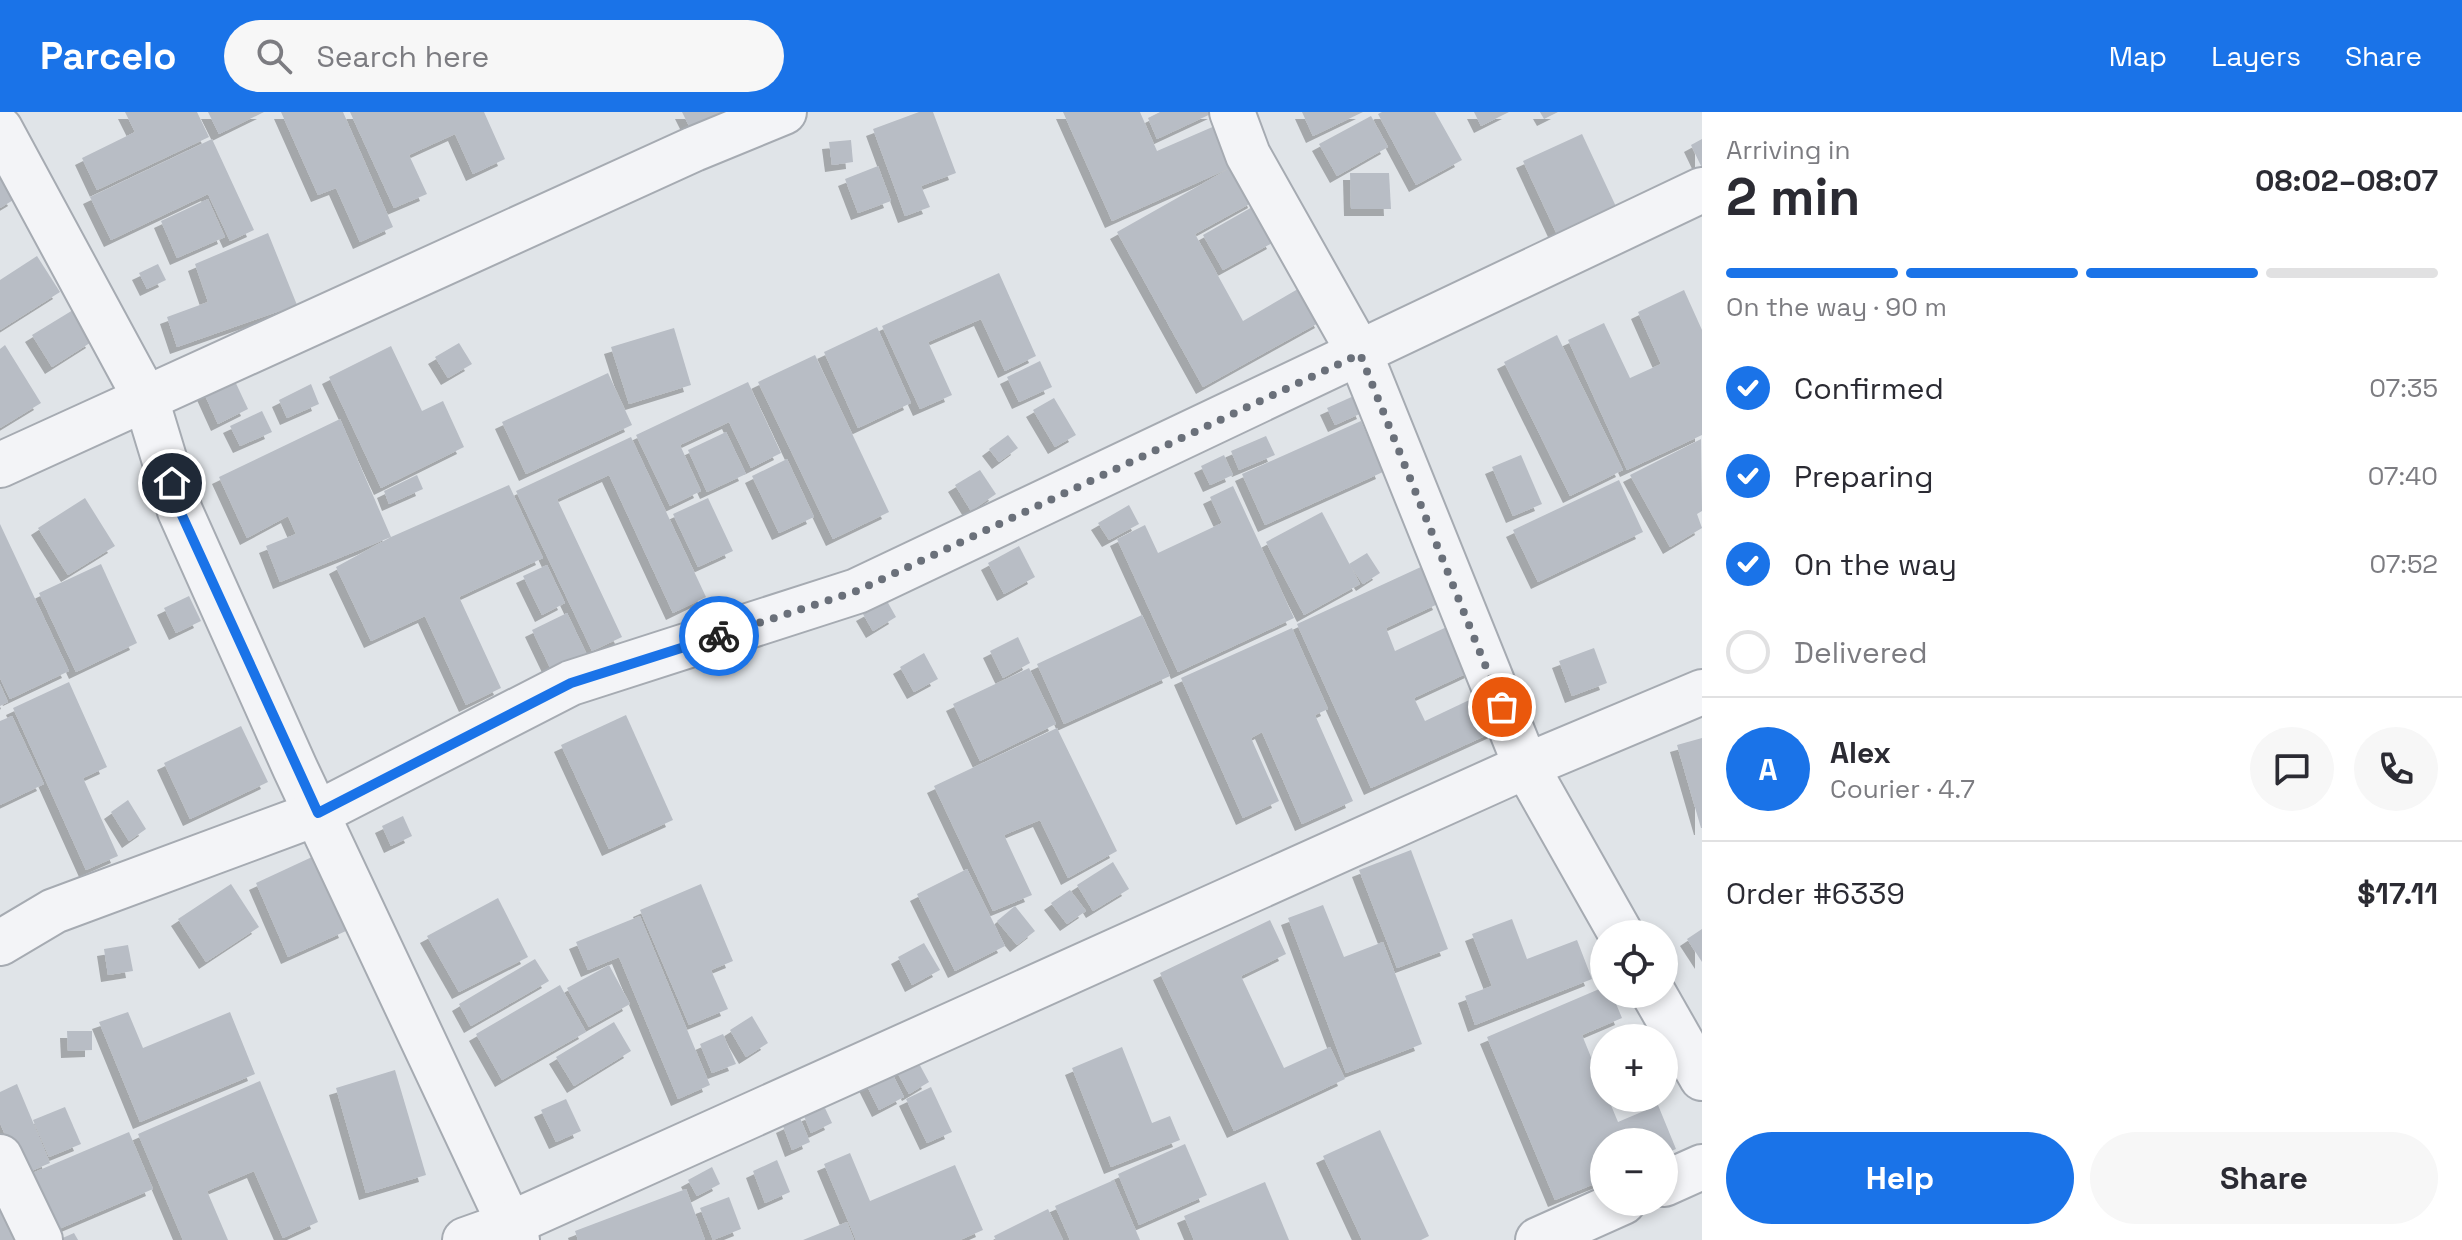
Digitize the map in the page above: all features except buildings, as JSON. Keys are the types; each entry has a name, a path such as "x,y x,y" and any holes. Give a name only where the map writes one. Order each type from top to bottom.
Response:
{"street":[{"path":"0,465 694,149 784,112"},
{"path":"1232,112 1248,155 1360,354 1526,766 1613,920"},
{"path":"0,129 146,399 180,511 514,1232"},
{"path":"0,943 54,911 318,813 571,683 857,591 1702,190"},
{"path":"465,1240 514,1232 1526,766 1702,692"},
{"path":"1662,1008 1702,1078"},
{"path":"0,1157 40,1240"},
{"path":"1678,1178 1702,1167"},
{"path":"1538,1240 1592,1216"}],"way so far":[{"path":"719,636 857,591 1360,354 1502,707"}],"route":[{"path":"172,483 180,511 318,813 571,683 719,636"}]}
